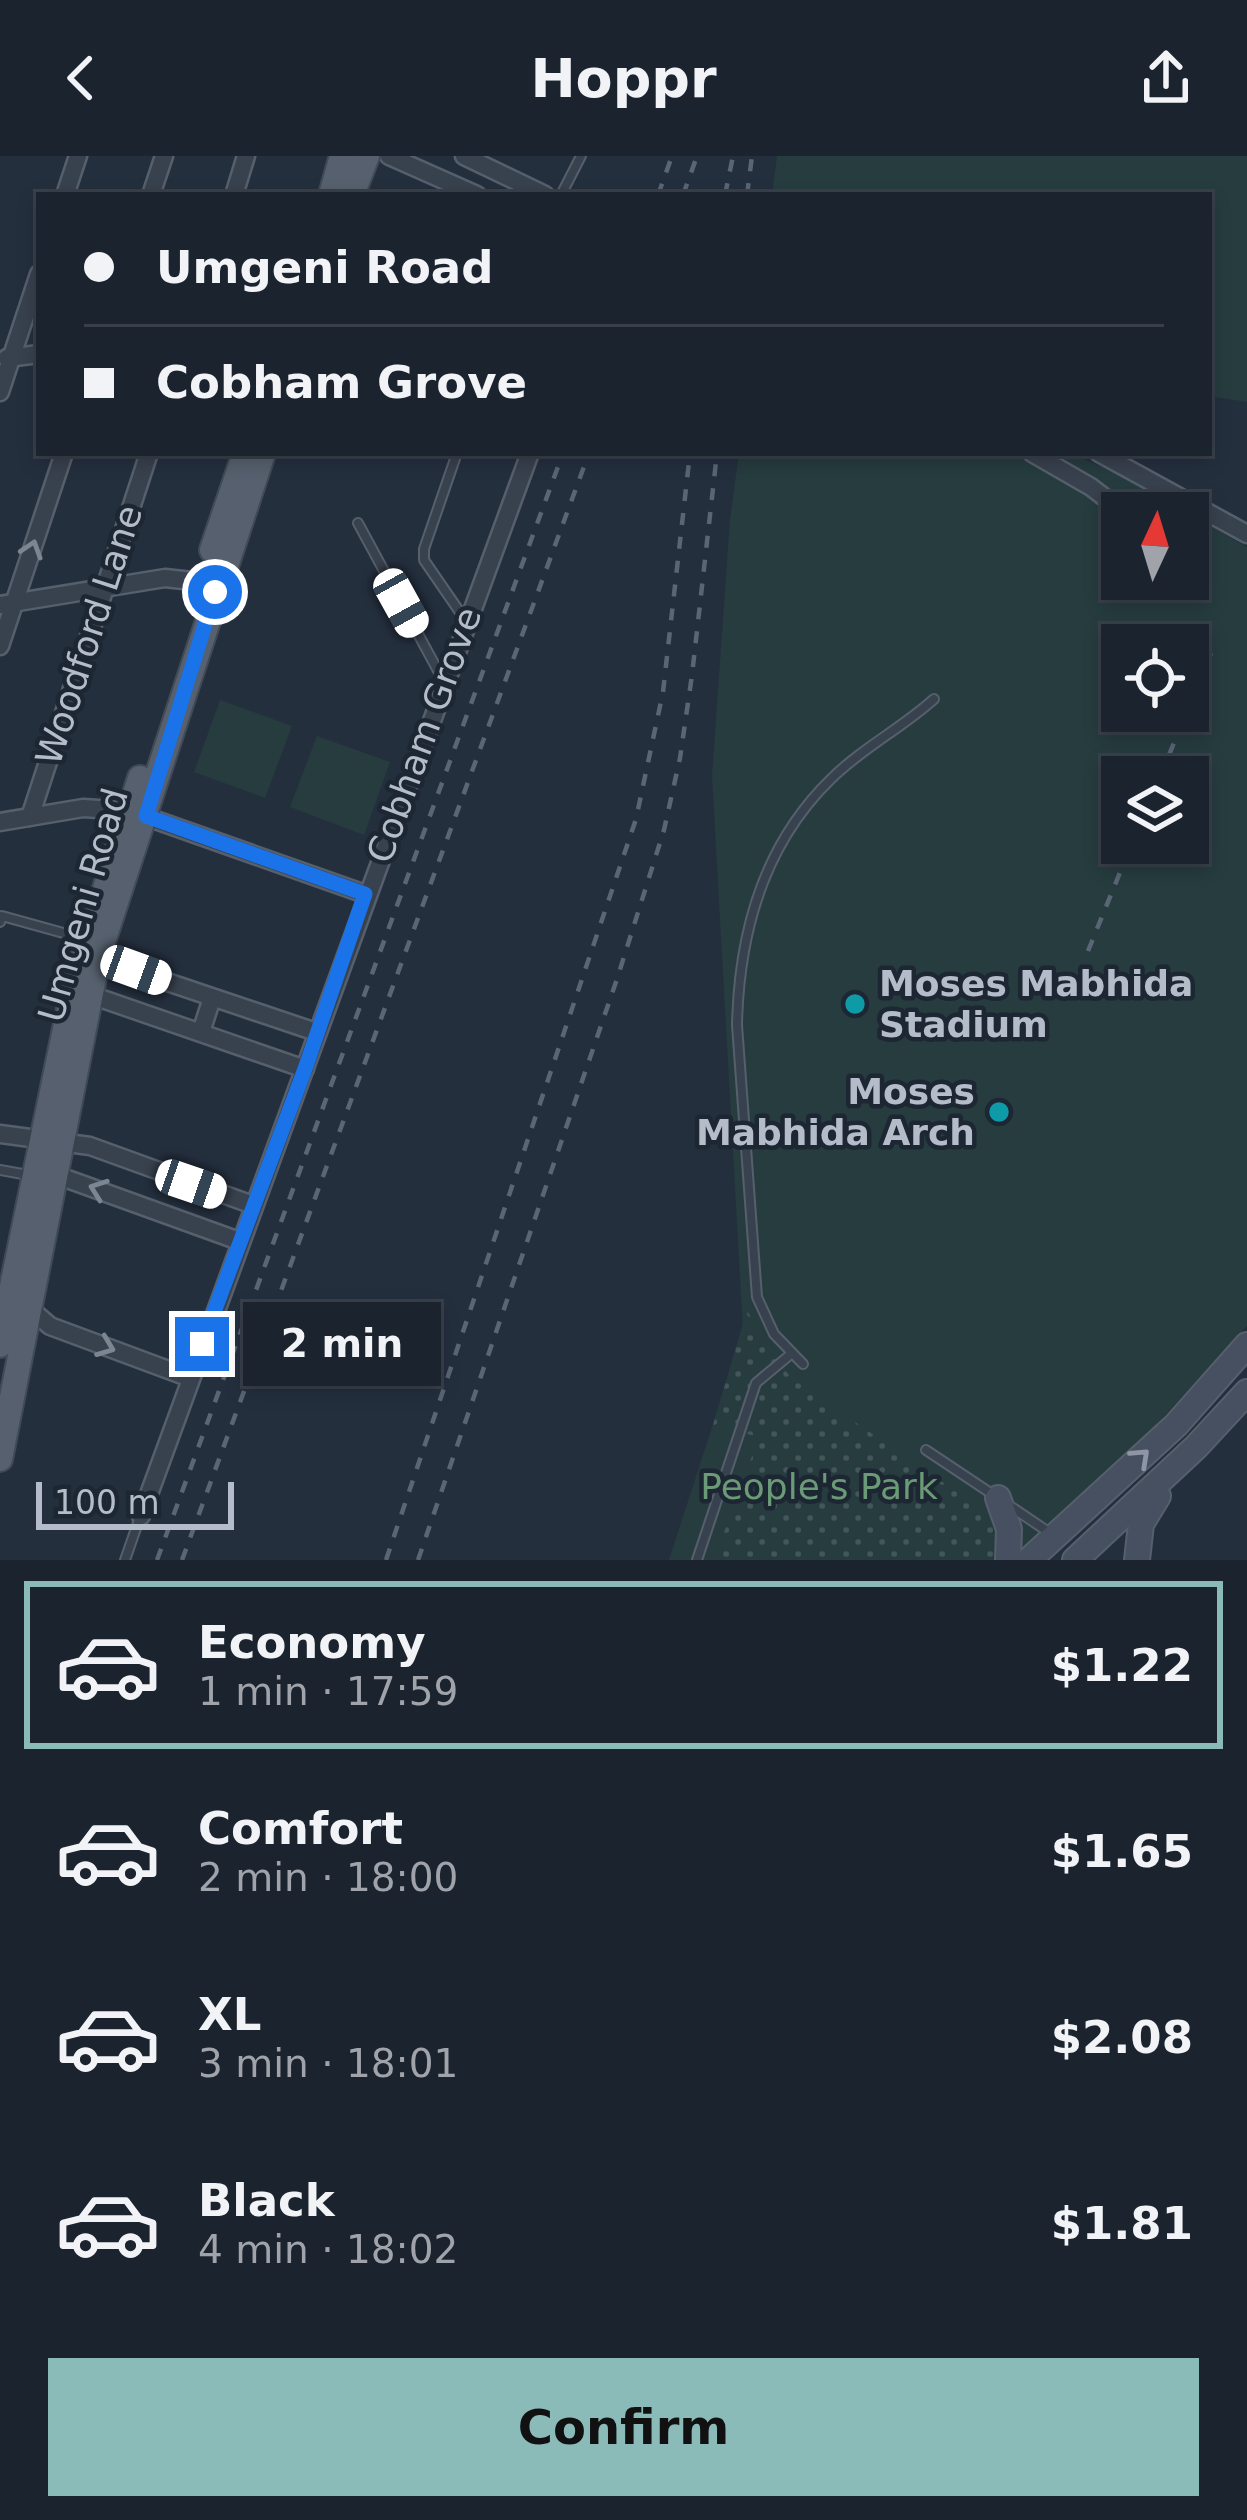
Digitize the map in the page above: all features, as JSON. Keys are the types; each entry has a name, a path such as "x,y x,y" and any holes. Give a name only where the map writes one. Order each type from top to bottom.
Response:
{"main road":[{"path":"332,192 342,156"},
{"path":"353,192 367,156"},
{"name":"Umgeni Road","path":"138,813 201,582 244,456"},
{"name":"Umgeni Road","path":"0,1346 51,1141 89,950 262,456"},
{"name":"Umgeni Road","path":"1,1451 12,1300"},
{"path":"1028,1560 1176,1425 1247,1345"},
{"path":"1082,1558 1247,1392"},
{"path":"1136,1560 1141,1524 1151,1504 1196,1447"},
{"path":"998,1498 1009,1528 1008,1560"}],"street":[{"path":"66,192 79,156"},
{"path":"152,192 164,156"},
{"path":"235,192 246,156"},
{"path":"389,156 470,192"},
{"path":"464,156 538,192"},
{"path":"0,392 6,358 36,282"},
{"path":"6,358 36,354"},
{"path":"0,646 7,604 63,456"},
{"name":"Woodford Lane","path":"30,817 148,456"},
{"name":"Cobham Grove","path":"141,1516 527,456"},
{"path":"1037,456 1101,495"},
{"path":"1105,456 1247,534"},
{"path":"7,604 178,578 201,582"},
{"path":"0,822 82,808 138,813 365,894"},
{"path":"89,950 316,1033"},
{"path":"81,992 305,1069"},
{"path":"201,1032 212,998"},
{"path":"0,1134 90,1146 253,1205"},
{"path":"42,1172 239,1240"},
{"path":"147,1206 160,1174"},
{"path":"12,1300 50,1326 190,1378"},
{"path":"1056,1537 1082,1558"}],"lane":[{"path":"563,192 581,156"},
{"path":"456,456 424,560 467,622"},
{"path":"358,524 444,682"},
{"path":"803,1364 762,1314 754,1275 752,1188 737,1025 748,920 772,860 814,798 861,753 934,699"},
{"path":"0,922 2,916 89,950"},
{"path":"0,1170 42,1172"},
{"path":"697,1560 756,1383 791,1354"},
{"path":"926,1450 1056,1537"},
{"name":"Cobham Grove","path":"124,1560 141,1516"}],"green space":[{"path":"777,156 1247,156 1247,402 1212,396 1212,192 772,192"},
{"path":"739,456 1076,456 1150,492 1101,492 1101,600 1209,600 1209,525 1247,547 1247,1326 1125,1459 1013,1560 669,1560 743,1331 712,776"},
{"path":"220,700 292,726 265,798 194,772"},
{"path":"317,736 390,762 364,835 290,807"},
{"name":"People's Park","path":"747,1310 791,1378 996,1519 1002,1560 714,1560 759,1437 713,1425"}],"railway":[{"path":"659,192 672,156"},
{"path":"684,192 697,156"},
{"path":"726,192 733,156"},
{"path":"747,192 752,156"},
{"path":"157,1560 562,456"},
{"path":"182,1560 588,456"},
{"path":"386,1560 636,819 663,692 690,456"},
{"path":"418,1560 664,830 692,675 717,456"},
{"path":"1209,658 1211,653"},
{"path":"1169,756 1178,732"},
{"path":"1088,951 1123,864"}],"place":[{"name":"Moses Mabhida Stadium","path":"855,1004"},
{"name":"Moses Mabhida Arch","path":"999,1112"}],"route":[{"path":"202,1344 365,894 146,816 215,592"}]}
